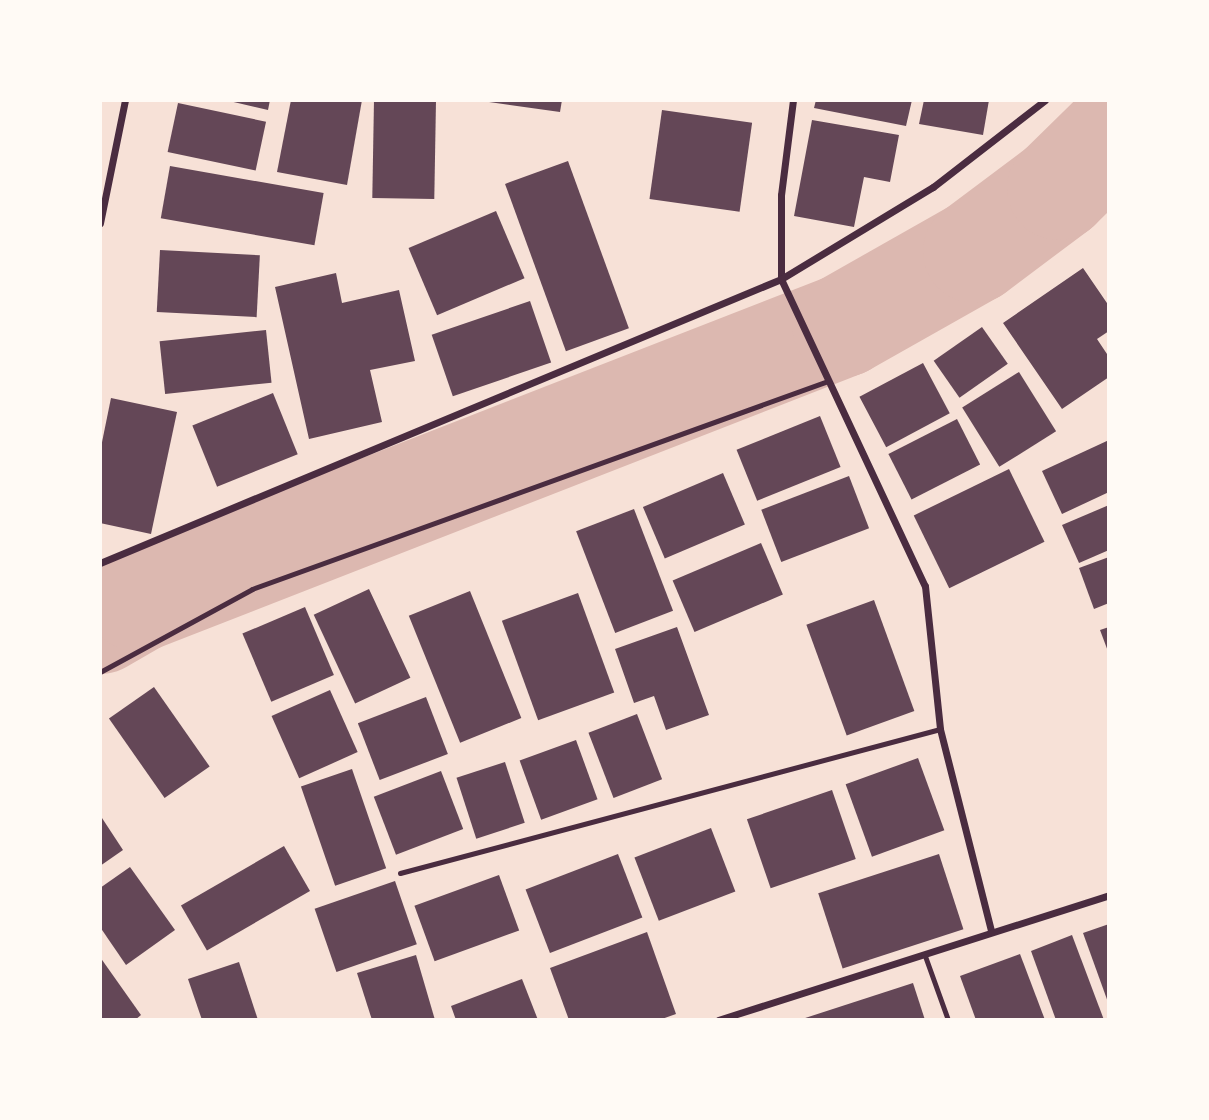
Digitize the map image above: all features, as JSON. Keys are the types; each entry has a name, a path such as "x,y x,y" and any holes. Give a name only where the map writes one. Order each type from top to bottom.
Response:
{"street":[{"path":"100,223 125,100"},
{"path":"793,100 781,195 781,279 792,309 925,586 940,729 991,930"},
{"path":"100,563 781,279 933,187 1045,100"},
{"path":"718,1020 925,956 991,930 1109,895"}],"lane":[{"path":"100,672 252,589 828,381"},
{"path":"400,873 940,729"},
{"path":"925,956 948,1020"}],"building":[{"path":"225,100 270,100 268,110"},
{"path":"291,100 362,100 347,185 277,172"},
{"path":"374,100 436,101 434,199 372,198"},
{"path":"475,100 562,100 560,112"},
{"path":"816,100 912,100 906,126 814,108"},
{"path":"924,100 989,100 983,135 919,124"},
{"path":"178,103 266,122 256,171 168,152"},
{"path":"662,110 752,123 740,212 649,199"},
{"path":"812,120 899,135 890,182 864,177 854,227 794,216"},
{"path":"568,161 629,328 566,351 505,184"},
{"path":"170,166 324,193 314,245 161,218"},
{"path":"496,211 525,278 437,315 409,248"},
{"path":"160,250 260,255 257,317 157,312"},
{"path":"1083,268 1109,306 1109,331 1097,339 1109,357 1109,377 1062,409 1003,323"},
{"path":"336,273 342,303 399,290 415,361 370,370 382,422 309,439 275,287"},
{"path":"530,301 551,362 453,396 432,335"},
{"path":"982,327 1008,364 959,398 934,361"},
{"path":"266,330 272,383 165,394 160,341"},
{"path":"923,363 950,413 886,447 859,397"},
{"path":"1019,372 1056,431 999,467 962,408"},
{"path":"273,393 298,454 217,487 192,426"},
{"path":"111,398 177,412 151,534 100,523 100,452"},
{"path":"820,416 841,467 757,501 737,450"},
{"path":"957,419 980,464 912,499 888,454"},
{"path":"1109,440 1109,492 1062,514 1042,471"},
{"path":"1009,469 1045,542 949,588 914,515"},
{"path":"723,473 745,525 665,559 643,507"},
{"path":"849,476 869,528 781,562 761,510"},
{"path":"1109,505 1109,550 1079,563 1062,525"},
{"path":"634,509 673,611 615,633 576,531"},
{"path":"761,543 783,595 695,632 673,581"},
{"path":"1109,557 1109,603 1094,609 1079,568"},
{"path":"369,589 410,678 355,704 314,615"},
{"path":"470,591 521,718 460,743 409,616"},
{"path":"578,593 614,693 538,720 502,621"},
{"path":"874,600 914,711 847,736 806,625"},
{"path":"305,607 334,675 271,702 242,634"},
{"path":"677,627 709,715 666,730 654,696 634,703 615,649"},
{"path":"1109,627 1109,654 1100,630"},
{"path":"154,687 210,766 165,798 109,719"},
{"path":"330,690 358,752 299,778 272,716"},
{"path":"426,697 448,754 380,780 358,723"},
{"path":"637,714 662,779 614,798 588,733"},
{"path":"576,740 598,799 541,820 520,761"},
{"path":"918,758 944,830 872,857 846,784"},
{"path":"505,762 525,823 476,839 456,778"},
{"path":"352,769 386,868 335,886 301,787"},
{"path":"441,771 463,829 396,855 374,797"},
{"path":"832,790 856,859 771,888 747,819"},
{"path":"100,815 123,850 100,866"},
{"path":"711,828 735,891 659,921 634,857"},
{"path":"284,846 310,891 207,951 181,906"},
{"path":"618,854 642,917 550,953 526,889"},
{"path":"939,854 963,929 843,968 818,893"},
{"path":"130,867 175,930 126,965 100,927 100,888"},
{"path":"499,875 519,930 435,961 414,906"},
{"path":"395,881 417,944 336,972 315,909"},
{"path":"1109,924 1109,1005 1083,933"},
{"path":"647,932 676,1014 659,1020 569,1020 550,968"},
{"path":"1072,935 1104,1020 1056,1020 1031,951"},
{"path":"1020,954 1045,1020 976,1020 960,976"},
{"path":"416,955 435,1020 372,1020 357,973"},
{"path":"100,957 141,1015 135,1020 100,1020"},
{"path":"239,962 258,1020 202,1020 188,979"},
{"path":"522,979 538,1020 456,1020 451,1006"},
{"path":"913,983 925,1020 799,1020"}],"waterway":[{"path":"100,622 138,600 843,325 974,251 1058,188 1109,138"}]}
